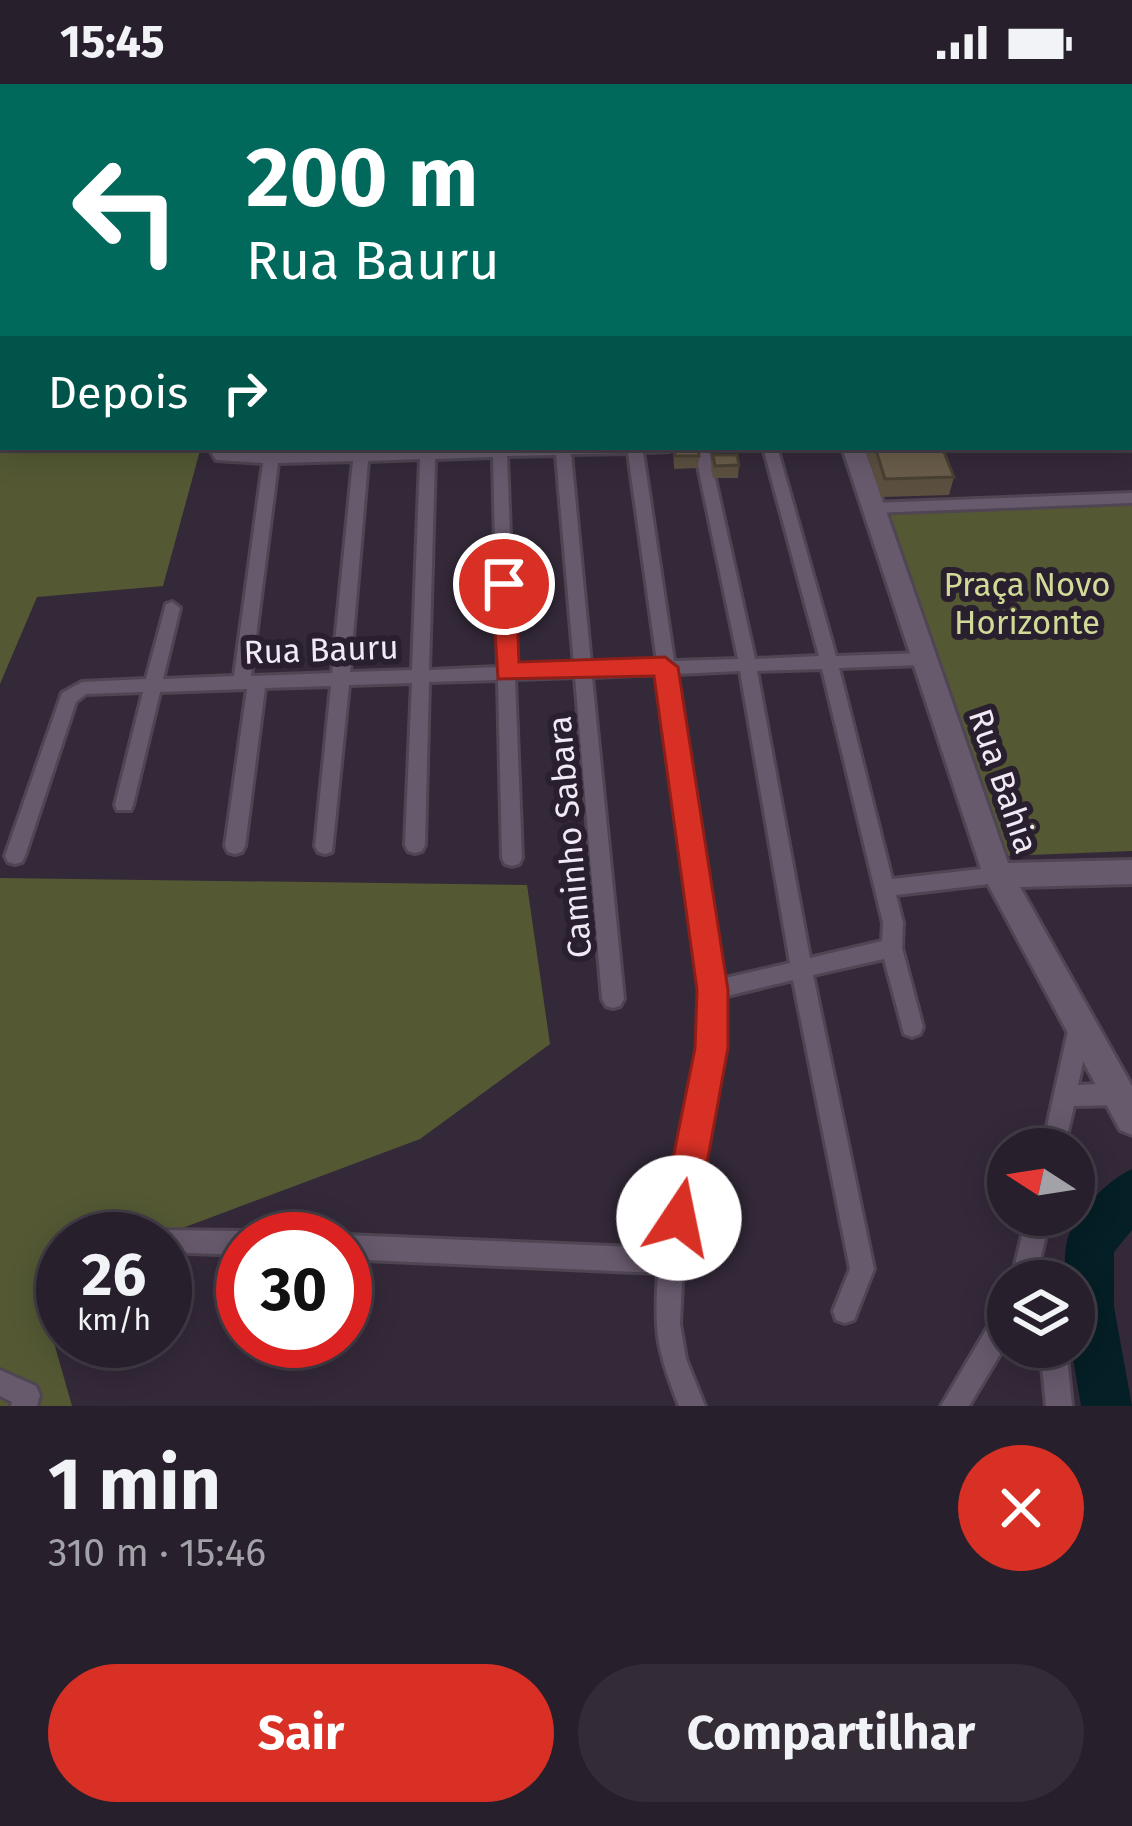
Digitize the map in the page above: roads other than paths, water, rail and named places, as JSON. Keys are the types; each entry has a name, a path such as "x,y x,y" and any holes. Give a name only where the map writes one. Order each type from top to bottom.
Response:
{"street":[{"path":"221,453 272,459 292,453 532,450"},
{"name":"Caminho Sabara","path":"564,450 613,999"},
{"path":"635,450 712,990 712,1048 670,1261 667,1324 673,1359 692,1406"},
{"path":"702,450 748,663 802,971 862,1268 845,1311"},
{"path":"771,450 893,923 892,947 912,1027"},
{"name":"Rua Bahia","path":"854,450 998,875 1125,1107"},
{"path":"415,845 428,451"},
{"path":"325,846 361,452"},
{"path":"500,452 512,858"},
{"path":"235,846 272,459"},
{"path":"873,508 1132,498"},
{"path":"124,806 172,608"},
{"name":"Rua Bauru","path":"15,856 68,698 82,688 923,659"},
{"path":"883,889 998,875 1132,872"},
{"path":"712,990 892,947"},
{"path":"1058,1128 1080,1026"},
{"path":"1065,1096 1125,1107"},
{"path":"1029,1260 1035,1236"},
{"path":"1034,1241 1037,1260"},
{"path":"372,1248 670,1261"},
{"path":"954,1406 987,1352"},
{"path":"1055,1368 1058,1406"},
{"path":"0,1383 28,1395 24,1406"}],"waterway":[{"path":"1107,1406 1089,1307 1090,1244 1132,1192"}],"park label":[{"name":"Praça Novo Horizonte","path":"1027,603"}]}
